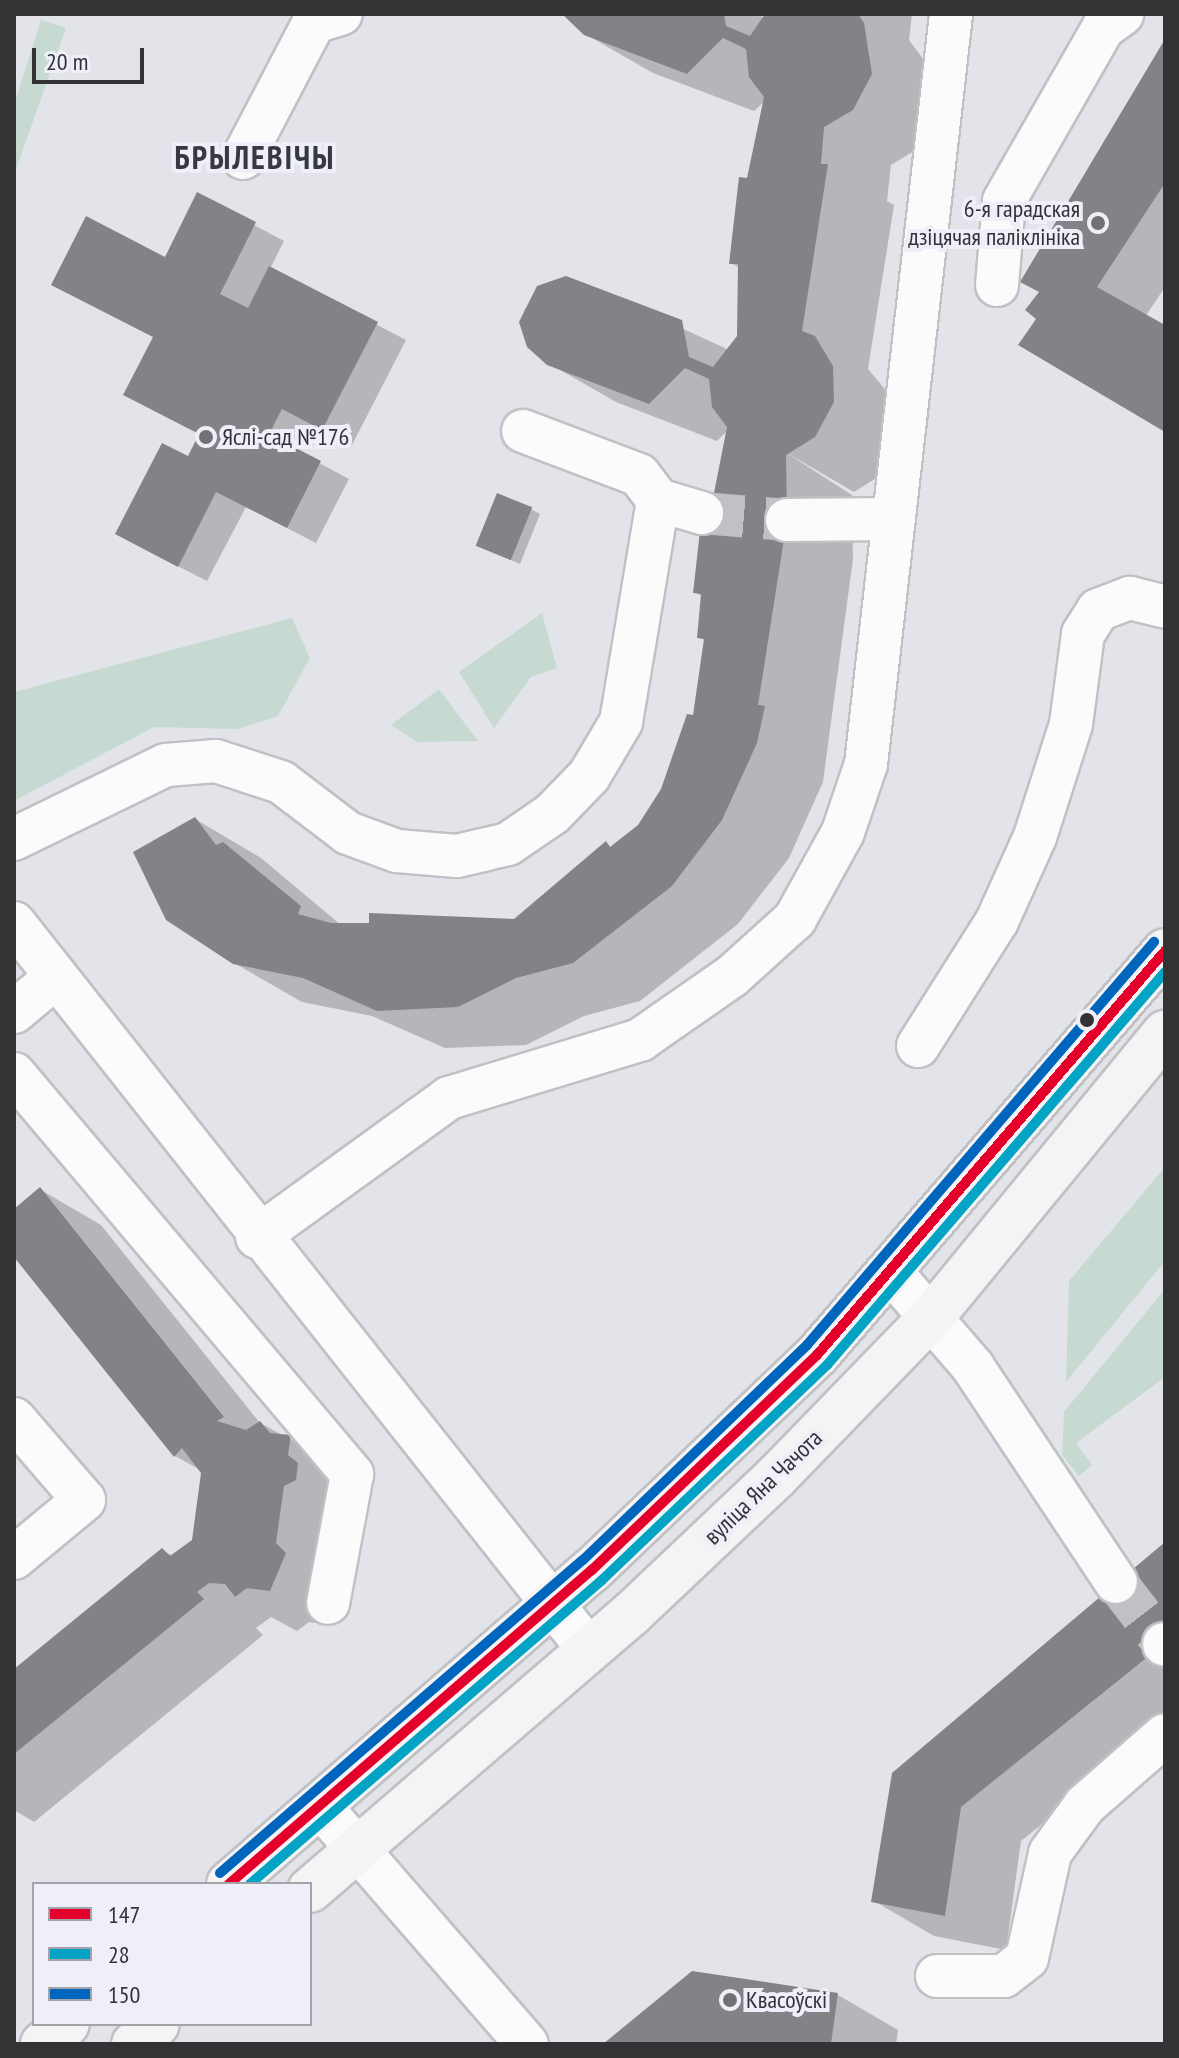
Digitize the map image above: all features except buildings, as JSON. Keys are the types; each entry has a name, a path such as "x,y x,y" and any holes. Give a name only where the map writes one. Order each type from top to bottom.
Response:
{"main road":[{"path":"231,1882 551,1604 738,1434 892,1273 1165,951"},
{"name":"вуліца Яна Чачота","path":"312,1888 589,1650 776,1477 934,1314 1165,1033"},
{"path":"43,2044 65,2026"},
{"path":"134,2044 155,2026"}],"street":[{"path":"243,158 314,22 341,14"},
{"path":"257,1237 449,1098 640,1040 732,976 795,919 843,832 866,764 951,14"},
{"path":"997,285 1004,201 1103,28 1122,14"},
{"path":"523,431 639,475 658,500 702,513"},
{"path":"14,839 166,765 216,761 281,782 348,833 397,851 457,856 508,844 589,776 621,722 658,500"},
{"path":"787,520 893,519"},
{"path":"918,1046 997,921 1035,837 1071,724 1083,634 1098,610 1130,598 1165,607"},
{"path":"14,923 257,1237 589,1650"},
{"path":"14,1012 56,977"},
{"path":"14,1074 352,1474 328,1603"},
{"path":"892,1273 934,1314 1116,1582"},
{"path":"14,1419 84,1500 14,1558"},
{"path":"937,1976 1004,1976 1027,1958 1050,1853 1085,1805 1165,1735"},
{"path":"320,1806 527,2044"}],"green space":[{"path":"41,20 66,28 14,175 14,105"},
{"path":"542,613 557,668 531,677 494,728 459,672"},
{"path":"292,618 310,658 278,716 238,729 154,727 14,801 14,692"},
{"path":"439,689 478,741 417,742 391,725"},
{"path":"1165,1167 1165,1261 1066,1382 1069,1281"},
{"path":"1165,1289 1165,1377 1076,1443 1092,1465 1079,1476 1062,1455 1064,1412"}],"tunnel":[{"path":"702,513 787,520"},
{"path":"1116,1582 1164,1644"}],"transit line":[{"name":"150","path":"220,1873 583,1560 807,1345 1154,942"},
{"name":"147","path":"231,1882 592,1570 817,1355 1165,951"},
{"name":"28","path":"252,1882 601,1581 827,1365 1165,972"}],"place":[{"name":"6-я гарадская дзіцячая паліклініка","path":"1098,223"},
{"name":"Яслі-сад №176","path":"206,437"},
{"name":"Квасоўскі","path":"730,2000"}],"district":[{"name":"БРЫЛЕВІЧЫ","path":"255,157"}]}
